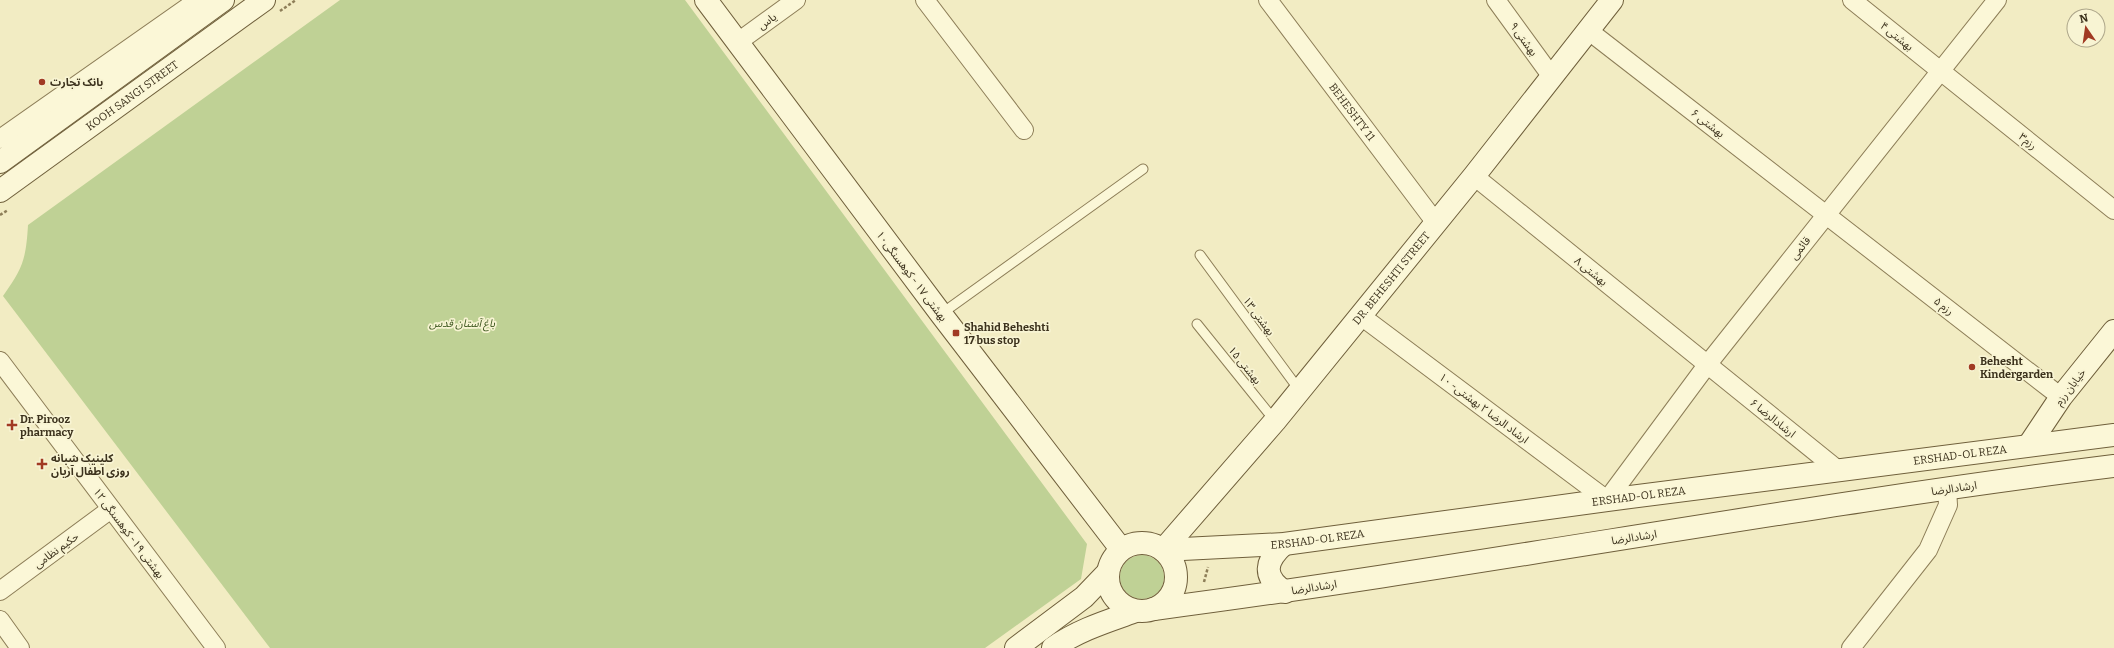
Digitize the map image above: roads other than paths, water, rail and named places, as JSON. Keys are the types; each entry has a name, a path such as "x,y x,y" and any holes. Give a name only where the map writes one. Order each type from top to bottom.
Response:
{"street":[{"name":"KOOH SANGI STREET","path":"0,191 264,0"},
{"name":"بهشتی ۱۷ - کوهسنگی۱۰","path":"706,0 941,314 1121,549"},
{"name":"یاس","path":"738,42 796,0"},
{"path":"925,0 1024,130"},
{"name":"BEHESHTY 11","path":"1268,0 1436,223"},
{"name":"بهشتی ۹","path":"1496,0 1552,78"},
{"name":"DR. BEHESHTI STREET","path":"1163,550 1275,422 1474,176 1612,0"},
{"name":"بهشتی ۴","path":"1852,0 1941,71"},
{"name":"قائمی","path":"1607,500 1707,365 1997,0"},
{"path":"0,139 202,3"},
{"path":"0,162 202,3"},
{"name":"بهشتی ۶","path":"1589,31 1826,215"},
{"name":"رزم۳","path":"1941,71 2114,210"},
{"name":"بهشتی ۸","path":"1474,176 1707,365"},
{"name":"رزم ۵","path":"1826,215 2061,397"},
{"name":"ارشاد الرضا ۲ بهشتی- ۱۰","path":"1361,316 1607,500"},
{"name":"خیابان رزم","path":"2030,445 2061,397 2114,331"},
{"name":"بهشتی ۱۹- کوهسنگی ۱۲","path":"0,361 216,648"},
{"name":"ارشادالرضا ۶","path":"1707,365 1838,470"},
{"name":"ERSHAD-OL REZA","path":"1163,550 1284,544 1607,500 2114,435"},
{"name":"ارشادالرضا","path":"1145,610 1285,592 1947,489 2114,466"},
{"path":"1851,648 1928,550 1948,505 1947,489"},
{"name":"حکیم نظامی","path":"0,591 111,509"},
{"path":"1054,648 1065,639 1087,629 1145,610 1168,598 1176,582 1174,565 1163,550 1156,546 1143,543 1129,545 1121,549 1112,559 1107,580 1114,597 1127,608 1145,610"},
{"path":"1284,544 1274,553 1269,564 1269,575 1275,585 1285,592"},
{"path":"1016,648 1084,597 1108,572"},
{"path":"0,620 20,648"}],"lane":[{"path":"941,314 1143,169"},
{"name":"بهشتی ۱۳","path":"1200,255 1300,391"},
{"name":"بهشتی ۱۵","path":"1197,324 1275,422"}],"place":[{"name":"بانک تجارت","path":"42,82"},
{"name":"Shahid Beheshti 17 bus stop","path":"956,333"},
{"name":"Behesht Kindergarden","path":"1972,367"},
{"name":"Dr. Pirooz pharmacy","path":"12,425"},
{"name":"کلینیک شبانه روزی اطفال آریان","path":"42,464"}],"park label":[{"name":"باغ آستان قدس","path":"462,323"}]}
